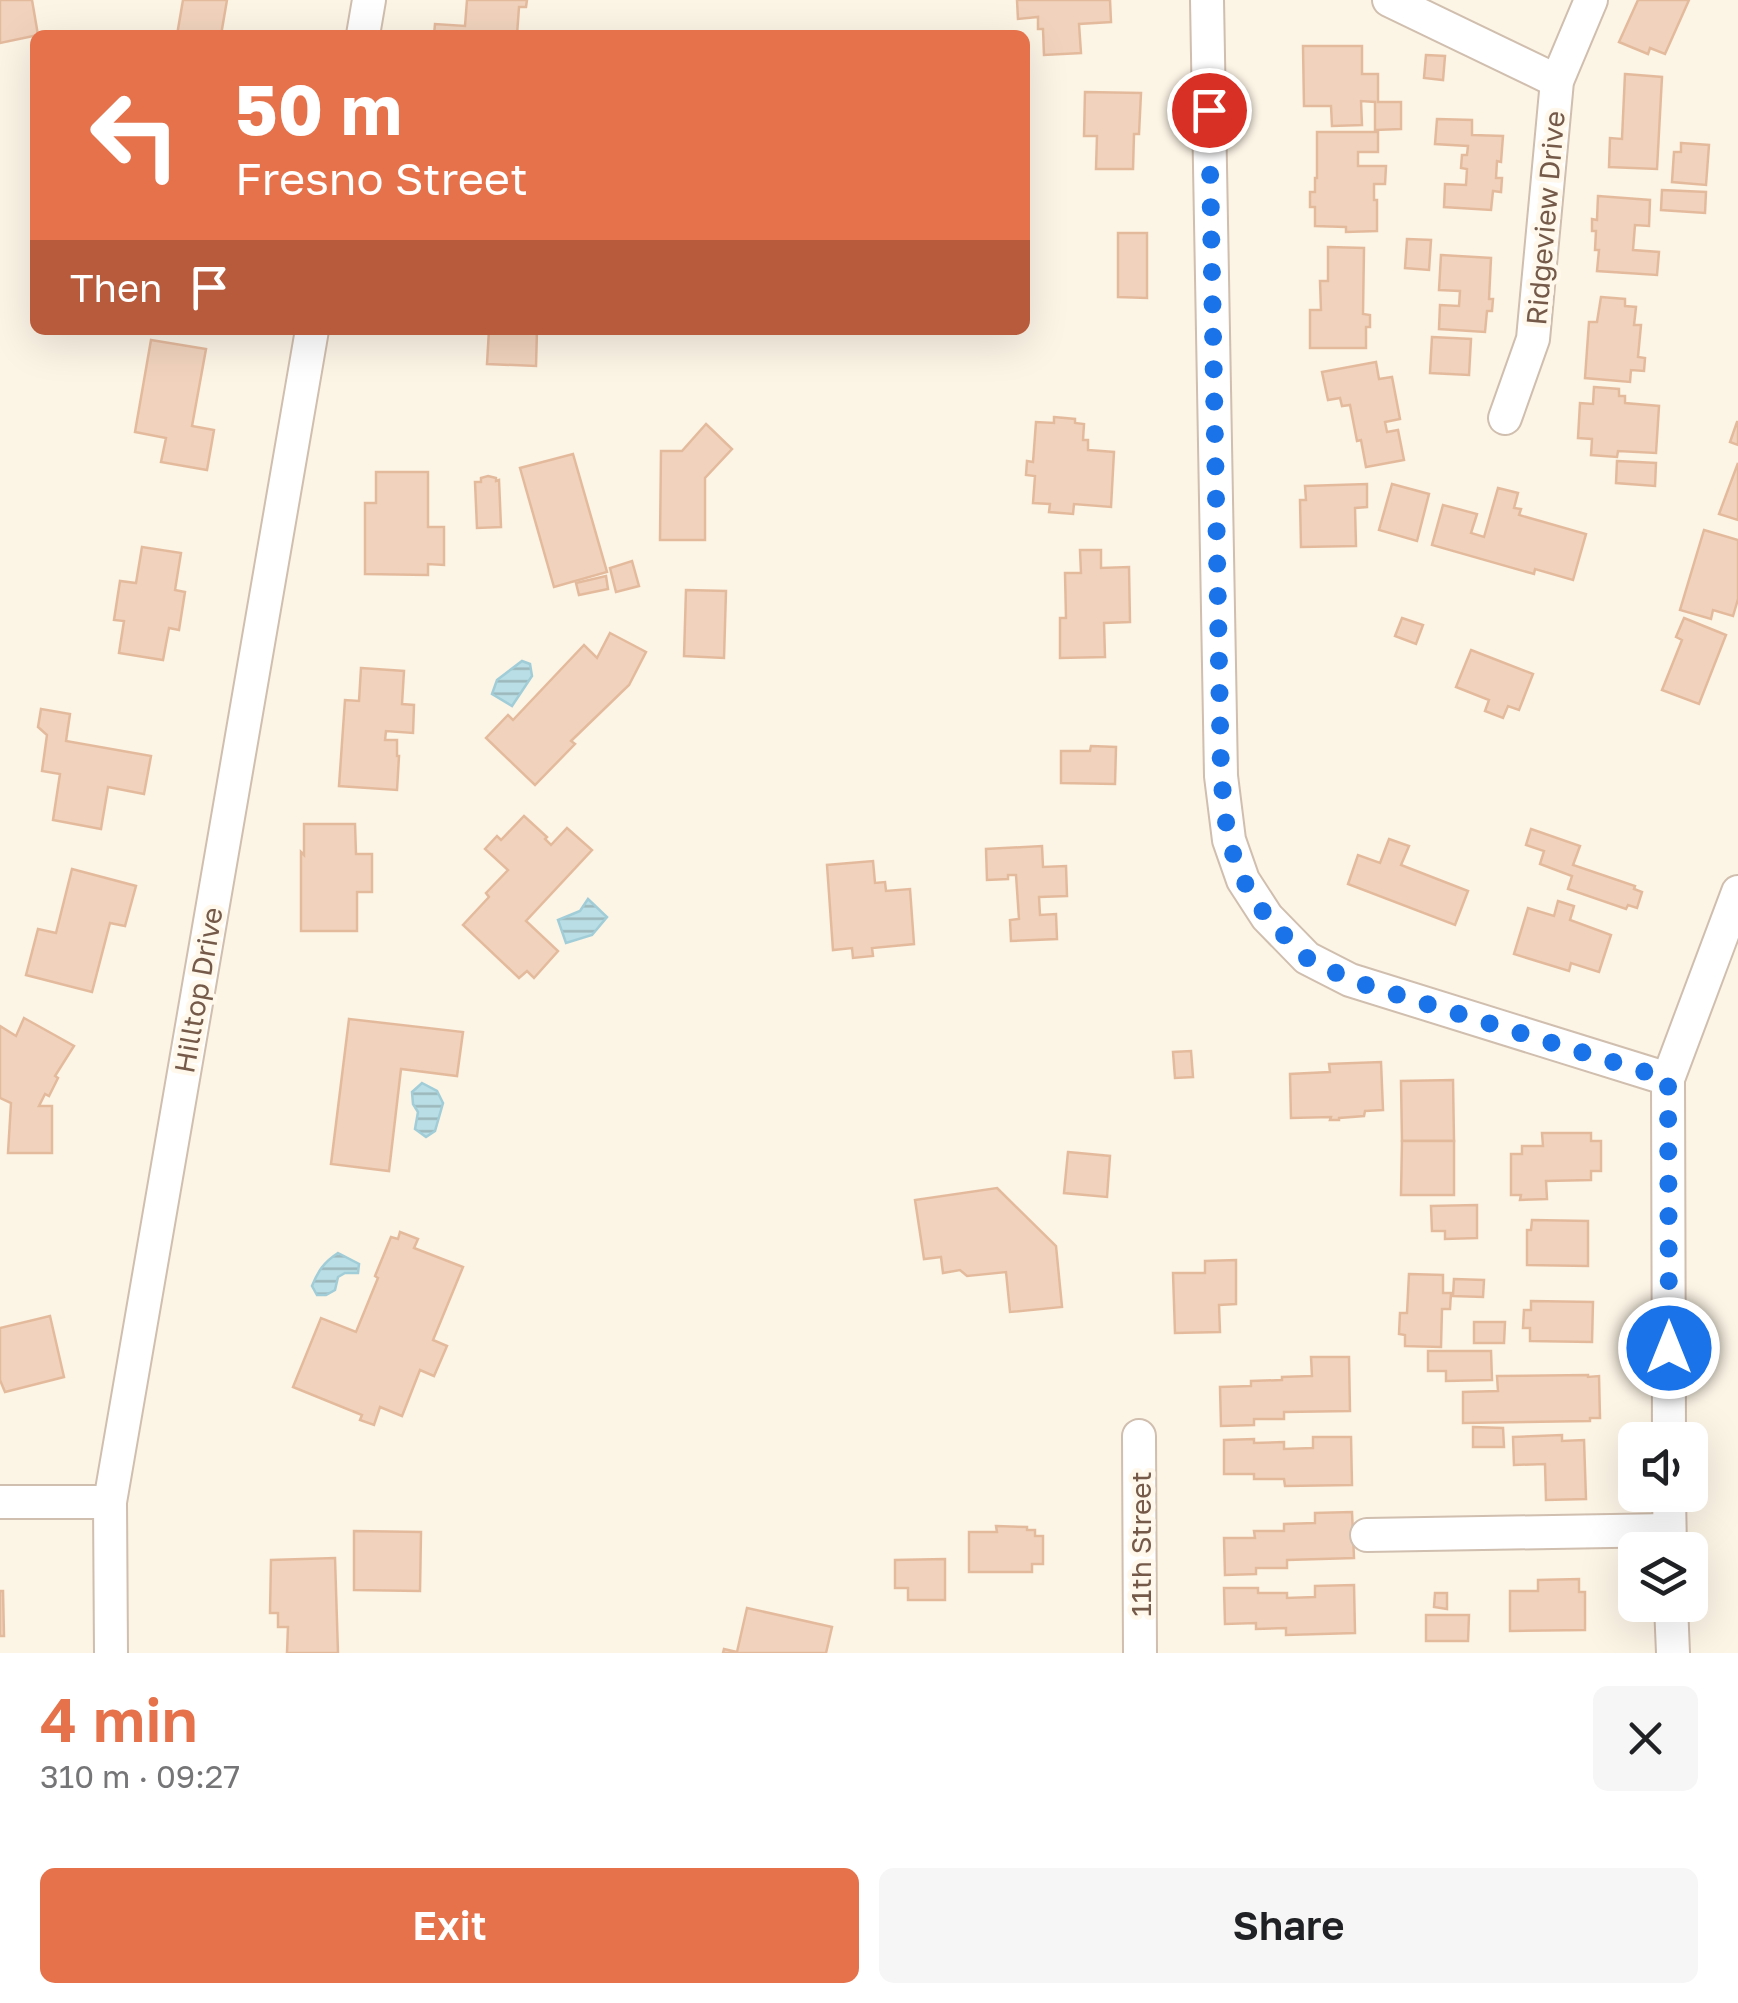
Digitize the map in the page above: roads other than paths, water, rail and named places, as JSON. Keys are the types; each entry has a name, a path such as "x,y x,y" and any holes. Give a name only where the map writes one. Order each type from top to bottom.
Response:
{"street":[{"path":"364,30 369,0"},
{"path":"1207,0 1221,776 1228,840 1243,880 1267,918 1307,958 1350,980 1668,1079"},
{"name":"Ridgeview Drive","path":"1388,0 1557,81 1533,339 1505,418"},
{"path":"1557,81 1590,0"},
{"name":"Hilltop Drive","path":"112,1653 110,1502 311,335"},
{"path":"1668,1422 1668,1079 1738,892"},
{"name":"11th Street","path":"1139,1436 1140,1653"},
{"path":"0,1502 110,1502"},
{"path":"1367,1535 1618,1539"},
{"path":"1672,1622 1673,1653"}],"water":[{"path":"522,661 530,664 532,676 512,706 492,694 497,680"},
{"path":"588,899 607,917 592,935 566,943 558,920 580,911"},
{"path":"422,1083 437,1091 443,1103 435,1131 426,1137 415,1129 418,1112 412,1092"},
{"path":"338,1253 359,1264 358,1273 345,1273 338,1277 335,1290 317,1295 312,1286 317,1276"}]}
